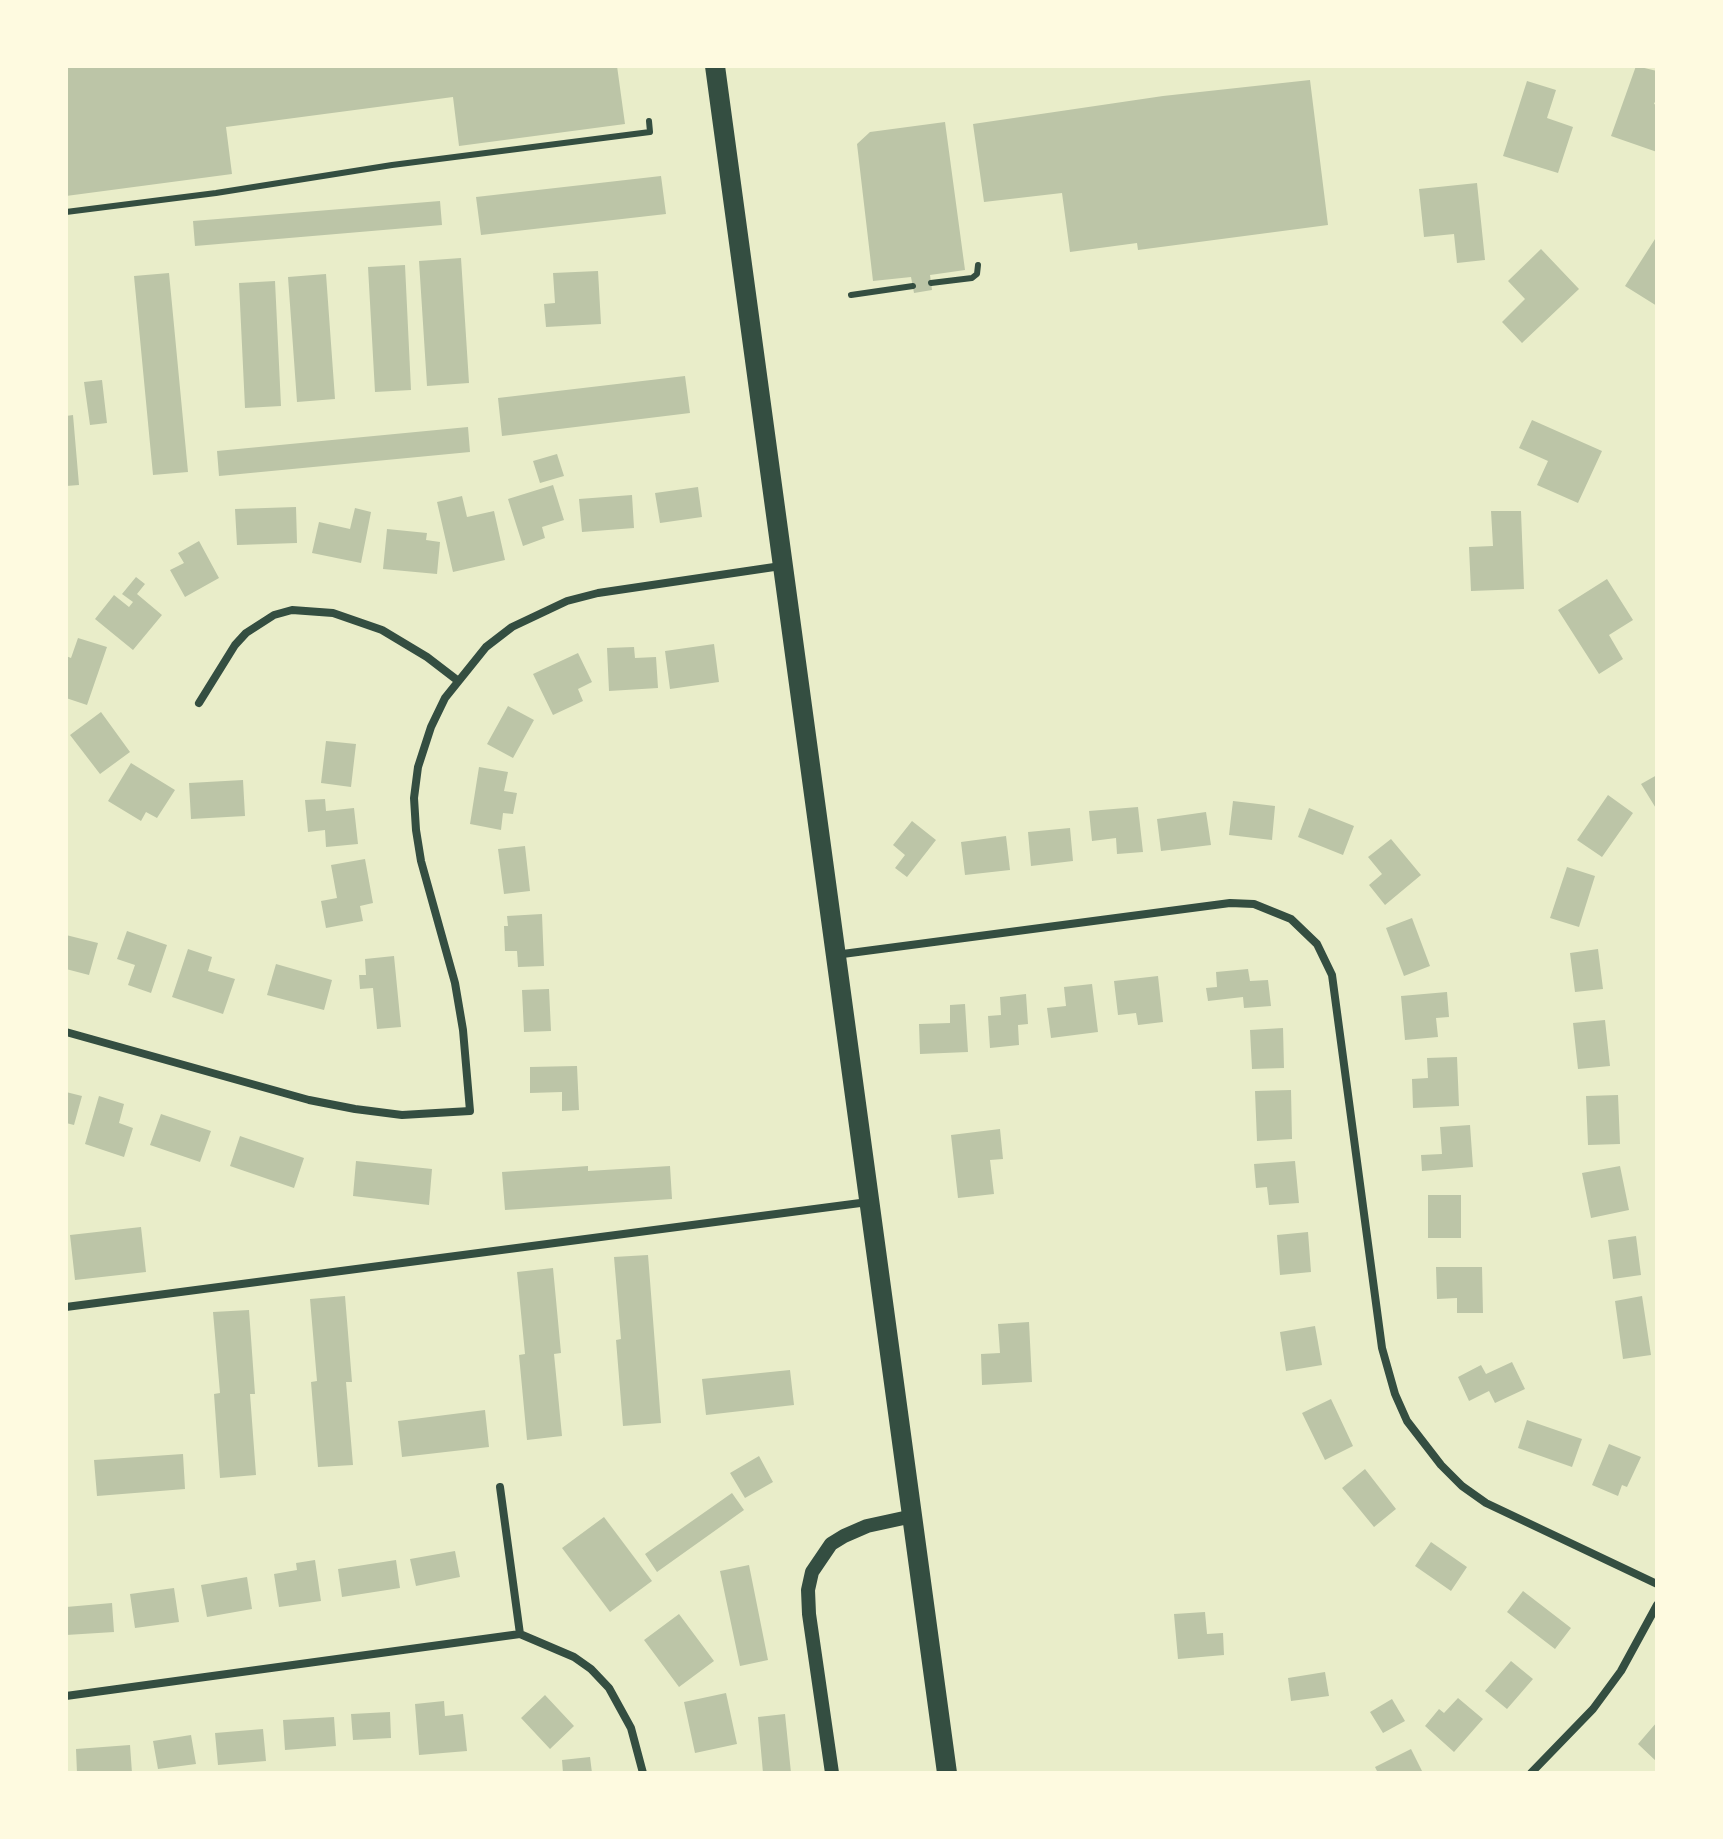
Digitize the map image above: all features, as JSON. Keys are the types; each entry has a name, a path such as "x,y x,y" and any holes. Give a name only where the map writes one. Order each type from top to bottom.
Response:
{"main road":[{"path":"715,66 947,1773"}],"street":[{"path":"66,1032 309,1100 355,1109 402,1115 470,1111 463,1030 455,983 421,861 414,798 418,767 431,727 457,680 486,647 512,627 567,601 598,593 782,566"},
{"path":"199,703 235,645 246,633 274,615 292,610 333,613 382,630 427,657 457,680"},
{"path":"835,955 1230,903 1254,904 1291,919 1317,944 1332,975 1382,1348 1395,1394 1407,1421 1441,1465 1462,1486 1486,1503 1657,1584"},
{"path":"66,1307 869,1201"},
{"path":"500,1487 520,1634"},
{"path":"832,1773 809,1614 808,1590 812,1572 831,1544 844,1536 867,1526 913,1516"},
{"path":"1531,1773 1593,1709 1621,1671 1657,1605"},
{"path":"66,1696 520,1634 574,1657 609,1688 631,1728 643,1773"}],"lane":[{"path":"66,212 650,132 649,121"},
{"path":"931,283 972,278 977,274 978,265"},
{"path":"851,295 913,286"}],"building":[{"path":"66,66 617,66 625,124 459,146 453,97 226,127 232,174 66,196"},
{"path":"1636,66 1657,71 1654,104 1657,105 1657,152 1611,136"},
{"path":"1310,80 1328,225 1138,250 1137,243 1070,252 1062,193 984,202 973,124 1163,96"},
{"path":"1527,81 1556,90 1547,118 1573,127 1558,173 1503,156"},
{"path":"945,122 965,270 930,275 932,290 914,293 911,277 873,281 857,144 870,132"},
{"path":"661,176 666,214 481,235 476,197"},
{"path":"1477,183 1485,260 1457,263 1454,234 1424,237 1419,189"},
{"path":"440,201 442,225 195,246 193,221"},
{"path":"1657,240 1657,306 1625,286"},
{"path":"1541,249 1579,289 1522,343 1502,322 1525,299 1508,281"},
{"path":"461,258 469,383 427,386 419,261"},
{"path":"405,265 411,390 375,392 368,267"},
{"path":"598,271 601,324 546,327 544,304 555,303 553,273"},
{"path":"169,273 188,472 153,475 134,276"},
{"path":"326,274 335,399 297,402 288,277"},
{"path":"275,281 281,406 245,408 239,283"},
{"path":"685,376 690,413 502,436 498,398"},
{"path":"102,380 107,423 90,425 84,382"},
{"path":"73,415 79,485 66,486 66,416"},
{"path":"1532,420 1602,451 1578,503 1537,485 1548,461 1519,448"},
{"path":"468,427 470,452 219,476 217,451"},
{"path":"557,454 564,476 540,483 533,461"},
{"path":"553,485 564,520 542,527 545,538 523,546 508,499"},
{"path":"698,487 702,517 660,523 655,493"},
{"path":"632,495 634,528 582,532 579,499"},
{"path":"462,496 467,517 494,511 505,560 453,572 437,502"},
{"path":"296,507 297,543 237,545 235,509"},
{"path":"355,508 371,512 361,563 312,553 319,522 350,529"},
{"path":"1491,511 1521,511 1524,589 1471,591 1469,547 1493,546"},
{"path":"387,529 427,533 426,540 440,542 437,574 383,569"},
{"path":"199,541 219,578 185,597 170,570 184,563 178,553"},
{"path":"136,577 145,584 137,594 162,615 133,650 95,619 114,595 129,607 133,602 122,594"},
{"path":"1607,579 1633,620 1609,635 1623,659 1599,674 1558,610"},
{"path":"78,638 107,647 87,705 66,698 66,656 71,658"},
{"path":"714,644 719,682 670,689 665,651"},
{"path":"634,647 635,658 656,657 658,688 609,691 607,648"},
{"path":"578,653 592,682 578,689 583,701 553,715 533,674"},
{"path":"508,706 534,720 513,758 487,744"},
{"path":"101,712 130,752 100,774 70,735"},
{"path":"326,741 356,744 351,787 321,783"},
{"path":"131,763 175,790 157,818 146,812 141,821 108,801"},
{"path":"479,767 508,772 504,791 517,793 513,814 503,813 501,830 470,824"},
{"path":"1657,775 1657,810 1641,784"},
{"path":"243,780 245,816 191,819 189,783"},
{"path":"1608,795 1633,813 1602,857 1577,840"},
{"path":"325,799 326,811 354,808 358,844 326,847 325,830 308,832 305,800"},
{"path":"1233,801 1275,806 1272,840 1229,835"},
{"path":"1138,807 1143,852 1117,854 1116,838 1092,841 1089,811"},
{"path":"1309,808 1354,826 1343,855 1298,837"},
{"path":"1206,812 1211,845 1161,851 1157,819"},
{"path":"912,821 936,840 907,877 895,868 905,855 893,845"},
{"path":"1070,828 1073,861 1031,866 1028,832"},
{"path":"1006,836 1010,870 965,875 961,842"},
{"path":"1391,839 1421,875 1385,905 1369,885 1382,874 1368,857"},
{"path":"525,846 530,891 504,894 498,849"},
{"path":"365,859 373,903 360,906 363,921 326,928 321,901 337,898 331,865"},
{"path":"1567,867 1595,876 1579,927 1550,918"},
{"path":"542,914 544,966 518,967 517,951 505,951 504,926 508,926 507,916"},
{"path":"1412,918 1430,966 1404,976 1386,928"},
{"path":"127,931 167,945 151,993 128,985 135,965 117,959"},
{"path":"66,935 98,943 89,975 66,969"},
{"path":"188,949 212,957 208,971 235,979 223,1014 172,997"},
{"path":"1598,949 1603,989 1575,992 1570,953"},
{"path":"394,956 401,1027 377,1029 373,988 360,989 359,975 366,975 365,959"},
{"path":"276,964 332,980 324,1010 267,995"},
{"path":"1248,969 1250,981 1268,980 1271,1006 1244,1008 1243,997 1208,1001 1206,988 1217,987 1216,972"},
{"path":"1158,976 1163,1022 1138,1025 1136,1013 1118,1015 1114,981"},
{"path":"1092,984 1098,1032 1051,1038 1047,1008 1066,1006 1064,987"},
{"path":"549,989 551,1031 524,1032 522,990"},
{"path":"1447,992 1449,1017 1436,1018 1438,1037 1405,1040 1401,996"},
{"path":"1026,994 1028,1024 1018,1025 1019,1045 990,1048 988,1016 1001,1015 1000,997"},
{"path":"965,1004 968,1052 920,1054 919,1024 950,1023 950,1005"},
{"path":"1605,1020 1610,1066 1578,1069 1573,1023"},
{"path":"1283,1028 1284,1068 1252,1069 1250,1030"},
{"path":"1457,1057 1459,1106 1413,1108 1412,1079 1428,1078 1427,1058"},
{"path":"577,1066 579,1110 562,1111 562,1092 530,1093 530,1067"},
{"path":"1291,1090 1292,1139 1257,1141 1255,1091"},
{"path":"66,1092 82,1096 74,1125 66,1123"},
{"path":"1618,1095 1620,1144 1588,1145 1586,1096"},
{"path":"99,1096 124,1104 119,1123 133,1128 124,1157 85,1144"},
{"path":"161,1114 211,1131 200,1162 150,1145"},
{"path":"1470,1125 1473,1167 1422,1171 1421,1155 1442,1154 1440,1127"},
{"path":"1000,1129 1003,1159 990,1160 994,1194 958,1198 951,1135"},
{"path":"240,1136 304,1158 294,1188 230,1166"},
{"path":"356,1161 432,1169 429,1205 353,1196"},
{"path":"1295,1161 1299,1203 1269,1205 1267,1187 1256,1188 1254,1164"},
{"path":"588,1166 588,1171 670,1166 672,1199 505,1210 502,1172"},
{"path":"1620,1166 1629,1210 1591,1218 1582,1173"},
{"path":"1428,1195 1461,1195 1461,1238 1428,1238"},
{"path":"141,1227 146,1272 75,1280 70,1235"},
{"path":"1308,1232 1311,1272 1280,1275 1277,1235"},
{"path":"1636,1236 1641,1275 1613,1279 1608,1240"},
{"path":"648,1255 661,1423 623,1426 616,1340 621,1339 614,1257"},
{"path":"1436,1267 1482,1267 1483,1313 1457,1313 1457,1298 1437,1299"},
{"path":"553,1268 561,1353 554,1354 562,1436 527,1440 519,1355 525,1354 517,1272"},
{"path":"345,1296 352,1382 346,1382 353,1465 318,1467 311,1382 317,1381 310,1299"},
{"path":"1642,1296 1651,1355 1623,1359 1615,1301"},
{"path":"249,1310 255,1394 250,1394 256,1475 220,1478 214,1394 220,1393 213,1312"},
{"path":"1029,1322 1032,1382 982,1385 981,1354 1000,1353 998,1324"},
{"path":"1315,1326 1322,1365 1286,1371 1280,1332"},
{"path":"1512,1362 1525,1389 1495,1403 1489,1391 1469,1401 1458,1377 1481,1365 1486,1374"},
{"path":"790,1370 794,1405 706,1415 702,1379"},
{"path":"1331,1399 1353,1446 1325,1460 1302,1413"},
{"path":"485,1410 489,1447 402,1457 398,1421"},
{"path":"1527,1420 1582,1439 1572,1467 1518,1448"},
{"path":"1609,1444 1641,1457 1627,1487 1622,1485 1618,1496 1592,1485"},
{"path":"183,1454 185,1489 97,1496 94,1460"},
{"path":"759,1456 773,1482 745,1498 730,1473"},
{"path":"1365,1469 1396,1509 1374,1527 1342,1488"},
{"path":"732,1493 744,1510 657,1572 645,1554"},
{"path":"604,1517 652,1581 610,1612 562,1548"},
{"path":"1431,1542 1467,1567 1451,1591 1415,1566"},
{"path":"455,1551 460,1577 416,1586 410,1559"},
{"path":"315,1560 321,1601 279,1607 274,1574 297,1570 296,1563"},
{"path":"396,1560 400,1588 342,1597 338,1569"},
{"path":"749,1565 768,1660 740,1666 720,1571"},
{"path":"247,1577 252,1609 207,1617 201,1585"},
{"path":"174,1588 179,1622 135,1628 130,1594"},
{"path":"1523,1591 1571,1628 1555,1649 1507,1612"},
{"path":"112,1603 114,1632 66,1635 66,1607"},
{"path":"1205,1612 1207,1634 1223,1633 1224,1655 1178,1659 1174,1614"},
{"path":"679,1614 714,1661 679,1687 644,1640"},
{"path":"1511,1661 1533,1679 1507,1709 1485,1691"},
{"path":"1325,1672 1329,1696 1291,1701 1288,1678"},
{"path":"726,1693 737,1744 695,1753 684,1702"},
{"path":"545,1695 574,1726 550,1749 521,1718"},
{"path":"1458,1698 1483,1719 1454,1752 1425,1726 1439,1709 1444,1713"},
{"path":"1392,1699 1405,1721 1383,1733 1370,1712"},
{"path":"444,1701 445,1716 463,1714 467,1751 419,1755 415,1704"},
{"path":"390,1712 391,1738 353,1740 351,1714"},
{"path":"785,1714 791,1773 763,1773 758,1717"},
{"path":"334,1717 336,1746 285,1750 283,1720"},
{"path":"1657,1722 1657,1762 1638,1744"},
{"path":"263,1729 266,1761 218,1765 215,1733"},
{"path":"191,1735 196,1764 158,1769 153,1741"},
{"path":"130,1745 132,1773 77,1773 76,1749"},
{"path":"1411,1749 1423,1773 1378,1773 1375,1767"},
{"path":"590,1757 592,1773 563,1773 562,1760"}]}
